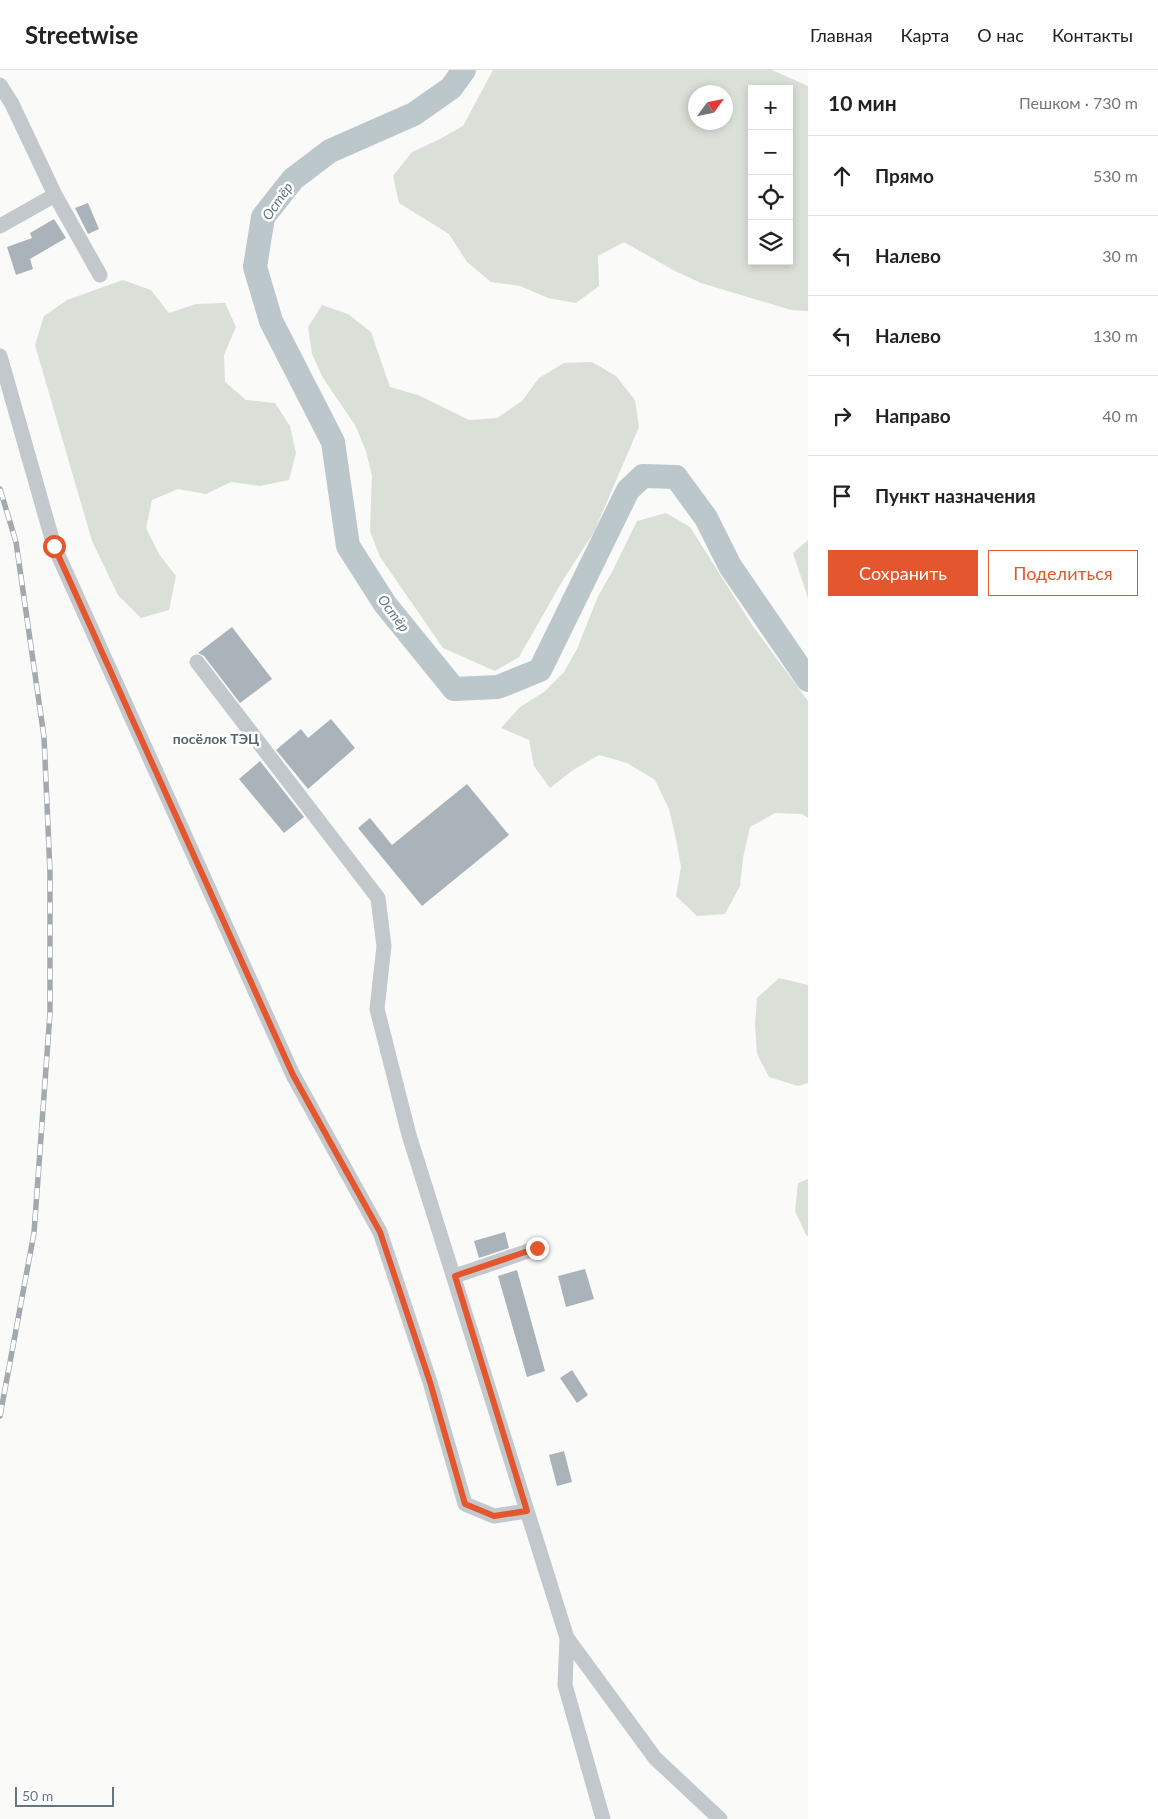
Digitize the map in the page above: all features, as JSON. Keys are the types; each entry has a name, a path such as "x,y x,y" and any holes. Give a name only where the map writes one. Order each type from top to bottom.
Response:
{"street":[{"path":"0,85 12,104 55,195 100,275"},
{"path":"0,226 55,195"},
{"path":"0,356 54,546 293,1075 380,1232 430,1382 465,1504 494,1516 527,1511"},
{"path":"197,662 378,898 384,946 377,1009 409,1135 455,1276 567,1638 654,1758 720,1819"},
{"path":"455,1276 537,1248"},
{"path":"567,1638 565,1685 603,1819"}],"shaded area":[{"path":"493,70 772,70 808,86 808,311 791,310 701,283 673,270 624,242 598,256 599,286 576,303 548,298 520,286 491,282 467,262 449,234 399,203 393,176 412,152 463,126"},
{"path":"123,280 151,290 169,313 196,304 225,303 236,327 224,355 225,382 246,400 275,403 290,426 296,453 289,480 260,486 231,482 206,494 178,489 152,500 146,528 159,554 176,576 169,610 141,618 118,595 92,541 35,345 44,316 67,300"},
{"path":"322,305 348,314 371,332 390,387 418,395 469,420 497,418 522,401 539,378 564,363 592,362 616,376 635,400 639,427 594,532 563,580 519,657 495,671 443,648 380,557 370,531 372,476 366,451 355,425 323,378 312,354 308,327"},
{"path":"666,513 690,527 752,625 808,701 808,818 802,814 775,813 750,827 743,858 740,886 725,914 697,916 676,896 681,867 676,839 669,809 655,780 627,763 599,755 573,770 550,788 534,766 529,740 501,728 520,707 544,692 564,672 577,649 598,596 637,521"},
{"path":"808,540 808,598 793,553"},
{"path":"779,978 808,985 808,1083 798,1086 769,1077 757,1054 755,1025 757,998"},
{"path":"808,1179 808,1236 795,1211 798,1183"}],"building":[{"path":"88,203 99,229 88,234 75,208"},
{"path":"54,219 66,238 30,259 33,269 16,275 7,247 32,238 30,233"},
{"path":"232,627 272,679 240,703 204,656 198,653"},
{"path":"331,719 355,748 308,789 276,750 301,729 308,738"},
{"path":"260,761 304,817 284,833 239,779"},
{"path":"467,784 509,835 422,906 358,828 370,818 392,845"},
{"path":"505,1232 509,1248 479,1258 474,1241"},
{"path":"585,1269 594,1299 566,1307 558,1276"},
{"path":"517,1270 545,1371 527,1377 498,1276"},
{"path":"572,1370 588,1395 577,1403 560,1378"},
{"path":"564,1451 572,1482 557,1486 549,1455"}],"waterway":[{"name":"Остёр","path":"464,70 451,88 414,114 330,151 293,179 263,217 255,267 271,321 333,442 348,546 385,604 454,689 498,687 540,670 628,490 643,476 676,477 706,518 730,566 808,680"}],"railway":[{"path":"0,489 16,542 44,737 50,872 50,1013 34,1233 0,1416"}],"district":[{"name":"посёлок ТЭЦ","path":"216,738"}],"route":[{"path":"54,546 293,1075 380,1232 430,1382 465,1504 494,1516 527,1511 455,1276 537,1248"}]}
